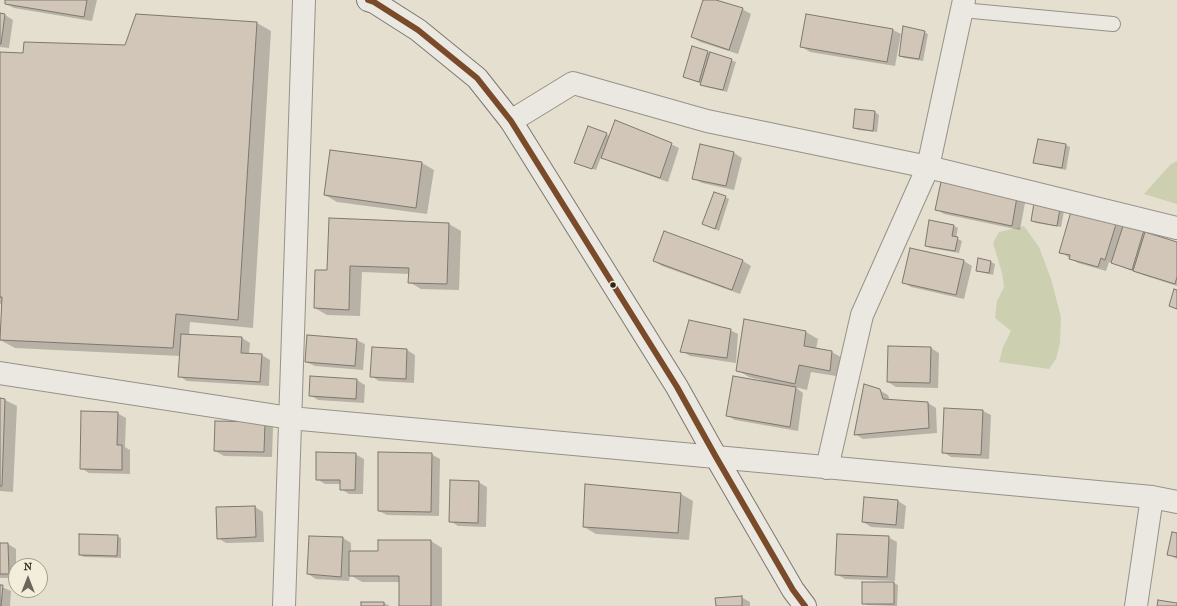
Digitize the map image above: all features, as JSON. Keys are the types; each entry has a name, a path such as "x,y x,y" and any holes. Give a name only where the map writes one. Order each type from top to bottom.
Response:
{"street":[{"path":"284,606 304,0"},
{"path":"368,0 374,2 418,30 477,78 512,121 677,387 793,590 804,606"},
{"path":"827,468 862,315 928,167 963,5"},
{"path":"512,121 573,83 707,121 928,167 1177,228"},
{"path":"0,373 290,418 1152,497 1177,502"},
{"path":"1136,606 1152,497"}],"lane":[{"path":"963,5 1113,24"}],"green space":[{"path":"1177,161 1177,204 1144,194 1171,164"},
{"path":"1024,226 1039,247 1051,279 1061,317 1060,343 1056,359 1049,369 999,362 1003,347 1011,331 995,318 997,301 1004,287 1002,273 993,243 999,232"}],"building":[{"path":"5,0 87,0 84,17 5,4"},
{"path":"703,0 716,0 743,8 729,50 691,37"},
{"path":"0,13 5,14 1,44 0,44"},
{"path":"136,14 257,22 238,320 176,314 173,348 0,340 2,297 0,297 0,52 23,53 24,42 125,45"},
{"path":"806,14 893,29 887,62 800,47"},
{"path":"903,26 925,31 919,59 899,56"},
{"path":"692,46 708,51 699,82 683,77"},
{"path":"710,52 732,59 723,90 700,85"},
{"path":"855,109 875,111 873,131 853,128"},
{"path":"615,120 672,143 660,178 601,158"},
{"path":"588,126 607,133 592,169 574,163"},
{"path":"1038,139 1066,144 1062,168 1033,163"},
{"path":"700,144 734,152 726,186 692,179"},
{"path":"330,150 422,162 416,208 324,195"},
{"path":"941,182 1017,197 1012,226 935,210"},
{"path":"714,192 726,196 715,229 702,224"},
{"path":"1035,197 1061,203 1057,226 1031,221"},
{"path":"1072,208 1117,221 1105,260 1101,258 1098,267 1069,259 1070,255 1059,253"},
{"path":"329,218 449,223 447,284 408,283 409,268 350,266 349,310 314,308 315,270 327,270"},
{"path":"929,220 954,225 952,236 958,237 955,251 925,246"},
{"path":"1124,223 1144,230 1132,270 1111,263"},
{"path":"664,231 743,260 732,290 653,261"},
{"path":"1145,232 1177,242 1177,277 1175,284 1133,271"},
{"path":"910,248 964,260 956,295 902,283"},
{"path":"978,258 991,261 989,273 976,271"},
{"path":"1174,289 1177,290 1177,309 1169,306"},
{"path":"744,319 806,331 804,346 832,351 830,371 799,365 795,384 736,371"},
{"path":"689,320 731,329 727,358 680,352"},
{"path":"181,334 242,337 241,353 262,354 260,382 178,377"},
{"path":"307,335 357,339 355,366 305,362"},
{"path":"888,346 931,347 930,383 887,382"},
{"path":"372,347 407,349 406,379 370,377"},
{"path":"310,376 357,379 356,399 309,396"},
{"path":"733,376 796,387 790,427 726,416"},
{"path":"864,384 880,389 883,399 928,402 929,428 854,435"},
{"path":"0,398 5,399 2,486 0,486"},
{"path":"944,408 983,410 981,455 942,453"},
{"path":"81,411 118,412 117,445 122,445 122,470 80,469"},
{"path":"215,421 265,422 264,452 214,451"},
{"path":"316,452 356,453 355,490 340,490 340,480 316,480"},
{"path":"378,452 432,453 431,512 378,511"},
{"path":"450,480 479,481 478,523 449,522"},
{"path":"585,484 681,493 678,533 583,527"},
{"path":"864,497 898,500 896,525 862,522"},
{"path":"255,506 256,537 217,539 216,507"},
{"path":"1172,532 1177,533 1177,557 1167,555"},
{"path":"79,534 118,535 117,556 79,555"},
{"path":"837,534 889,536 887,577 835,575"},
{"path":"309,536 343,537 341,577 307,574"},
{"path":"378,540 431,540 431,606 399,606 399,576 349,576 349,551 378,551"},
{"path":"0,543 8,543 8,574 0,574"},
{"path":"862,582 894,582 894,604 862,604"},
{"path":"0,585 3,585 1,606 0,606"},
{"path":"742,596 742,606 716,606 715,598"},
{"path":"1158,600 1177,603 1177,606 1157,606"},
{"path":"361,602 384,602 384,606 361,606"}],"transit line":[{"path":"368,0 374,2 418,30 477,78 511,121 677,387 793,590 805,606"}]}
